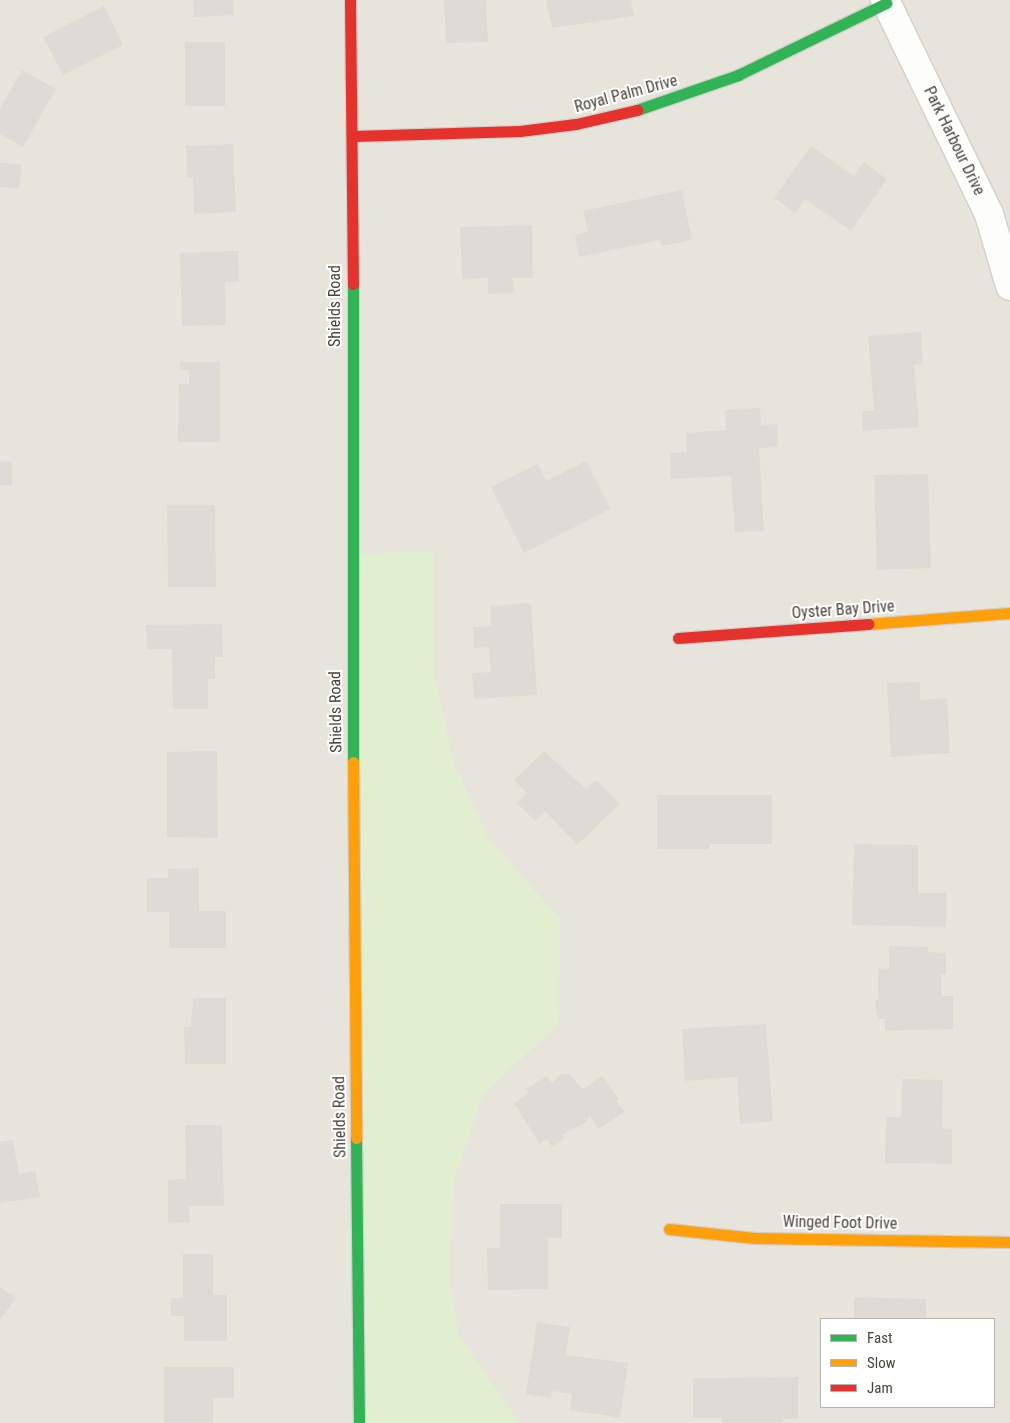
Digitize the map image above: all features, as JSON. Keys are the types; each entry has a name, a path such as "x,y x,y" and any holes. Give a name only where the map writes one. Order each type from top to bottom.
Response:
{"main road":[{"name":"Shields Road","path":"350,0 353,136 352,642 360,1423"},
{"name":"Royal Palm Drive","path":"353,136 520,132 628,113 738,75 886,1"},
{"name":"Oyster Bay Drive","path":"678,638 1010,613"},
{"name":"Winged Foot Drive","path":"670,1229 755,1238 1010,1242"}],"street":[{"name":"Park Harbour Drive","path":"886,1 989,214 1010,286"}],"shaded area":[{"path":"0,0 1010,0 1010,1423 0,1423"}],"green space":[{"path":"433,551 435,678 454,763 490,841 560,918 559,1023 483,1095 454,1180 449,1275 459,1335 520,1423 359,1423 352,554"}],"building":[{"path":"193,0 233,0 234,15 194,17"},
{"path":"444,0 486,0 488,42 446,43"},
{"path":"546,0 631,0 634,16 552,28"},
{"path":"104,6 123,45 63,75 43,37"},
{"path":"185,42 225,42 225,106 185,106"},
{"path":"22,70 56,89 23,147 0,134 0,109"},
{"path":"233,144 236,212 194,214 193,178 187,178 186,146"},
{"path":"811,146 854,176 864,162 887,179 851,231 805,199 795,213 774,198"},
{"path":"0,162 22,165 19,189 0,187"},
{"path":"682,190 692,240 662,246 660,240 579,257 575,235 588,232 583,211"},
{"path":"532,225 533,278 513,278 514,293 488,294 488,278 462,279 460,227"},
{"path":"238,251 239,282 225,282 226,325 182,326 180,253"},
{"path":"921,332 923,364 914,365 919,427 863,431 862,411 874,410 868,336"},
{"path":"180,362 220,362 220,442 178,442 179,384 189,384 189,370 180,370"},
{"path":"760,408 761,425 777,424 779,447 759,448 764,531 735,532 731,476 671,479 670,453 687,452 686,433 726,430 725,410"},
{"path":"0,461 12,462 12,486 0,485"},
{"path":"586,461 610,509 524,553 491,487 538,464 546,481"},
{"path":"928,474 931,568 877,570 874,475"},
{"path":"167,505 215,505 216,587 168,587"},
{"path":"531,603 537,695 474,699 472,673 491,672 489,647 474,648 473,627 491,626 490,606"},
{"path":"222,624 223,657 215,657 215,679 208,679 208,709 173,709 172,649 147,649 146,625"},
{"path":"920,682 920,700 947,698 950,753 891,757 887,683"},
{"path":"217,751 218,838 167,837 167,752"},
{"path":"544,751 586,789 596,780 620,804 577,845 545,811 535,821 517,803 527,793 514,780"},
{"path":"657,795 772,795 772,844 709,844 709,849 657,849"},
{"path":"854,844 918,845 918,893 947,893 946,927 852,925"},
{"path":"199,868 199,911 226,911 226,948 169,948 169,912 147,912 147,878 168,878 168,869"},
{"path":"889,946 928,947 928,952 946,953 946,974 941,975 941,996 953,996 953,1029 885,1031 885,1019 878,1019 875,1002 878,999 878,968 889,969"},
{"path":"193,998 226,998 226,1064 185,1064 184,1027 191,1027"},
{"path":"766,1024 773,1121 740,1124 737,1077 685,1081 682,1029"},
{"path":"561,1074 569,1074 583,1089 602,1076 619,1099 616,1101 624,1112 598,1129 590,1116 586,1122 562,1135 564,1139 552,1147 547,1139 540,1144 514,1103 529,1093 526,1089 547,1076 552,1083"},
{"path":"902,1079 943,1080 942,1129 952,1129 952,1164 885,1163 886,1117 901,1117"},
{"path":"185,1125 222,1125 224,1206 189,1206 190,1222 168,1223 168,1180 186,1179"},
{"path":"13,1140 19,1174 35,1171 40,1197 0,1203 0,1142"},
{"path":"500,1204 562,1204 562,1238 548,1238 548,1289 488,1290 487,1248 500,1248"},
{"path":"183,1254 213,1254 213,1295 227,1295 227,1341 184,1341 184,1316 171,1316 171,1298 183,1298"},
{"path":"0,1287 16,1298 0,1320"},
{"path":"854,1297 926,1299 926,1318 854,1318"},
{"path":"537,1322 570,1327 566,1355 628,1363 620,1418 570,1410 572,1394 552,1391 551,1398 526,1394"},
{"path":"164,1367 234,1367 234,1398 213,1398 213,1423 164,1423"},
{"path":"798,1377 798,1419 782,1419 782,1423 722,1423 722,1418 693,1418 693,1378"}],"traffic: fast":[{"path":"637,110 738,75 886,3"},
{"path":"353,284 353,762"},
{"path":"356,1138 359,1423"}],"traffic: slow":[{"path":"868,624 1010,613"},
{"path":"353,762 356,1138"},
{"path":"669,1229 755,1238 1010,1242"}],"traffic: jam":[{"path":"350,0 353,284"},
{"path":"353,136 520,131 576,124 637,110"},
{"path":"678,638 868,624"}]}
